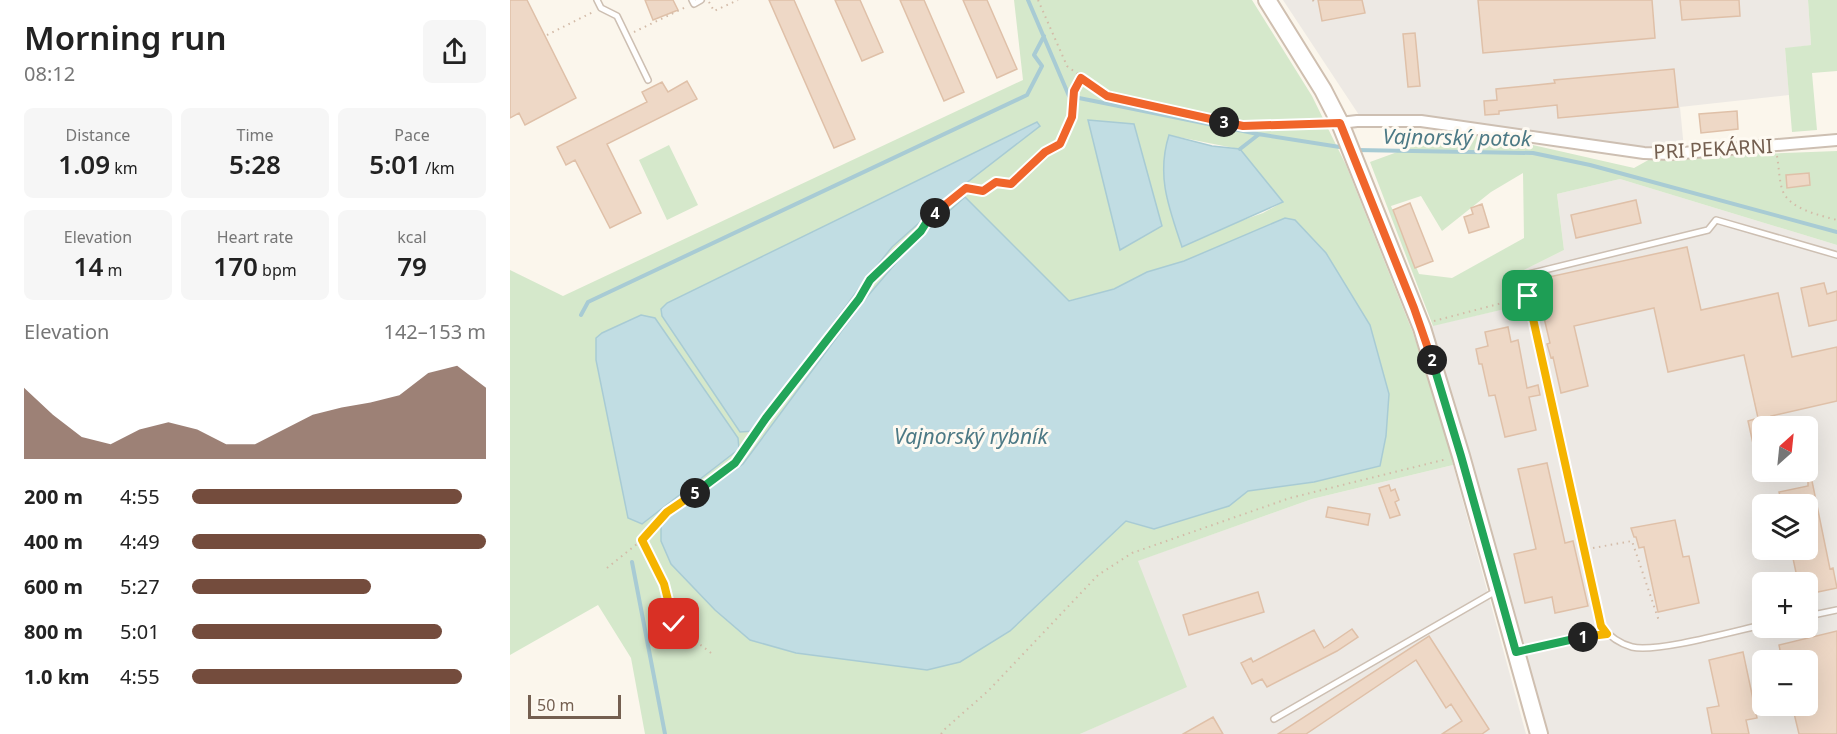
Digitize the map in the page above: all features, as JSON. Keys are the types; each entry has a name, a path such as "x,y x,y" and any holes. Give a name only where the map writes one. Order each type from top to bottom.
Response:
{"main road":[{"path":"1267,0 1323,90 1340,123 1422,328 1461,456 1539,734"}],"street":[{"name":"PRI PEKÁRNI","path":"1340,123 1421,121 1644,153 1671,154 1837,140"}],"lane":[{"path":"597,0 601,8 616,16 648,80"},
{"path":"693,2 701,0"},
{"path":"1752,627 1652,648 1632,647 1607,634 1601,626 1524,275 1708,230 1716,220 1837,255"},
{"path":"1274,719 1498,590"},
{"path":"1818,614 1837,610"},
{"path":"1516,652 1607,634"}],"path":[{"path":"708,0 714,11 738,0"},
{"path":"1038,0 1067,66 1107,96 1243,126 1340,123"},
{"path":"626,36 693,2"},
{"path":"547,35 601,8"},
{"path":"607,568 642,540 667,512 735,463 766,418 859,299 870,280 921,231 931,215 966,188 983,191 996,182 1011,184 1045,152 1060,144 1072,117 1074,91 1081,78"},
{"path":"1776,145 1782,189 1786,197 1809,212 1837,220"},
{"path":"1431,322 1528,296"},
{"path":"941,734 989,690 1098,575 1132,553 1290,498 1461,456"},
{"path":"642,540 664,584 674,624 711,653"},
{"path":"1584,550 1632,541 1659,621"}],"shaded area":[{"path":"1283,0 1808,0 1811,45 1785,49 1789,95 1680,107 1684,149 1637,148 1359,115"},
{"path":"1620,179 1837,245 1837,734 1539,734 1422,328 1522,305 1516,274 1564,250 1557,194"},
{"path":"1453,465 1526,734 1080,734 1186,686 1137,561 1312,499"}],"green space":[{"path":"1014,0 1252,0 1312,96 1346,165 1413,333 1449,440 1453,465 1312,499 1138,561 1187,687 1080,734 645,734 631,658 598,605 510,655 510,270 563,296 1023,80","holes":["1168,135 1239,149 1283,202 1263,213 1229,225","965,197 1068,301 1114,289 1147,272 1184,261 1326,253 1370,325 1389,394 1386,436 1380,466 1314,482 1248,491 1229,506 1154,529 1126,521 1010,631 927,670 796,653 750,640 661,522 743,464 866,298 913,243"]},
{"path":"1808,0 1837,0 1837,71 1812,73 1817,130 1792,132 1785,48 1811,45"},
{"path":"1452,132 1497,137 1634,168 1652,158 1837,151 1837,245 1620,179 1557,194 1564,250 1516,274 1522,305 1433,326 1370,162","holes":["1523,173 1524,238 1452,278 1419,274 1391,206 1421,196 1442,231 1491,192"]},
{"path":"669,145 698,205 667,220 639,160"}],"water":[{"path":"1088,120 1134,124 1162,226 1120,250"},
{"path":"1037,122 1040,126 947,198 892,247 754,431 740,432 662,316 661,309 667,303"},
{"path":"1169,135 1212,146 1240,149 1283,202 1182,247 1169,205 1164,178 1165,150"},
{"name":"Vajnorský rybník","path":"965,197 1069,301 1114,289 1147,272 1184,261 1285,218 1295,220 1326,253 1370,325 1389,394 1386,436 1380,466 1314,482 1248,491 1229,506 1154,529 1126,521 1010,631 960,662 927,670 796,653 750,640 715,610 671,564 661,541 661,522 743,464 866,298 913,243"},
{"path":"641,315 655,318 738,438 739,449 642,524 628,518 596,360 596,338"}],"building":[{"path":"510,0 527,0 576,98 525,125 519,113 510,118"},
{"path":"645,0 673,0 678,10 653,20"},
{"path":"769,0 794,0 855,139 834,148"},
{"path":"835,0 860,0 883,52 862,61"},
{"path":"900,0 924,0 964,92 944,101"},
{"path":"963,0 987,0 1017,69 997,78"},
{"path":"1318,0 1362,0 1365,13 1322,21"},
{"path":"1478,0 1652,0 1655,38 1483,53"},
{"path":"1680,0 1739,0 1740,16 1682,20"},
{"path":"1415,33 1420,86 1408,87 1403,34"},
{"path":"1674,69 1678,107 1558,118 1557,105 1499,111 1499,114 1485,115 1484,101 1497,100 1496,89 1555,83 1554,80"},
{"path":"687,81 697,99 607,144 641,213 610,228 575,160 566,165 557,147 647,102 642,92 662,82 668,92"},
{"path":"1737,111 1738,129 1701,133 1699,114"},
{"path":"1809,173 1810,185 1787,188 1786,175"},
{"path":"1636,200 1641,223 1576,238 1571,215"},
{"path":"1410,203 1433,261 1415,268 1393,210"},
{"path":"1482,204 1489,227 1469,233 1464,217 1473,214 1471,208"},
{"path":"1687,247 1701,310 1778,293 1792,357 1837,347 1837,401 1771,416 1758,416 1744,355 1668,372 1654,308 1574,326 1588,386 1561,393 1553,357 1551,358 1547,344 1550,343 1535,280"},
{"path":"1824,283 1827,294 1837,291 1837,320 1809,326 1801,288"},
{"path":"1508,327 1511,342 1518,340 1527,388 1538,385 1540,395 1529,397 1536,430 1505,437 1495,395 1489,396 1476,349 1488,346 1485,332"},
{"path":"1752,420 1752,439 1748,421"},
{"path":"1547,463 1565,543 1573,541 1588,606 1555,613 1552,597 1525,603 1514,554 1536,549 1518,469"},
{"path":"1808,482 1812,482 1815,494 1780,494 1779,492 1808,486"},
{"path":"1389,485 1391,491 1395,489 1399,500 1395,502 1400,515 1390,518 1379,488"},
{"path":"1328,507 1370,514 1368,525 1326,517"},
{"path":"1818,510 1830,569 1833,568 1837,588 1818,592 1818,572 1796,572 1793,560 1818,560"},
{"path":"1675,520 1683,557 1689,556 1699,603 1658,612 1644,547 1639,548 1631,528"},
{"path":"1258,592 1264,612 1189,635 1183,615"},
{"path":"1352,629 1358,637 1337,651 1267,687 1262,679 1252,684 1241,663 1251,658 1253,662 1314,630 1324,648"},
{"path":"1837,631 1837,734 1799,734 1795,716 1818,716 1818,650 1780,650 1779,645 1818,638 1818,636"},
{"path":"1429,636 1489,729 1482,734 1442,734 1462,721 1451,704 1446,708 1416,660 1306,734 1278,734"},
{"path":"1743,652 1752,694 1752,716 1757,718 1746,720 1749,734 1712,734 1707,708 1719,706 1709,660"},
{"path":"1213,717 1223,734 1183,734"}],"waterway":[{"name":"Vajnorský potok","path":"1028,0 1069,96 1258,134 1346,148"},
{"path":"581,315 588,302 1027,95 1042,66 1034,55 1044,36"},
{"path":"1240,149 1258,135"},
{"name":"Vajnorský potok","path":"1356,150 1533,153 1590,165 1837,232"},
{"path":"632,562 665,734"}],"route":[{"path":"674,624 664,584 642,540 667,512 735,463 766,418 859,299 870,280 921,231 931,215 966,188 983,191 996,182 1011,184 1045,152 1060,144 1072,117 1074,91 1081,78 1107,96 1243,126 1340,123 1422,328 1446,402 1516,652 1607,634 1601,626 1528,296"}]}
